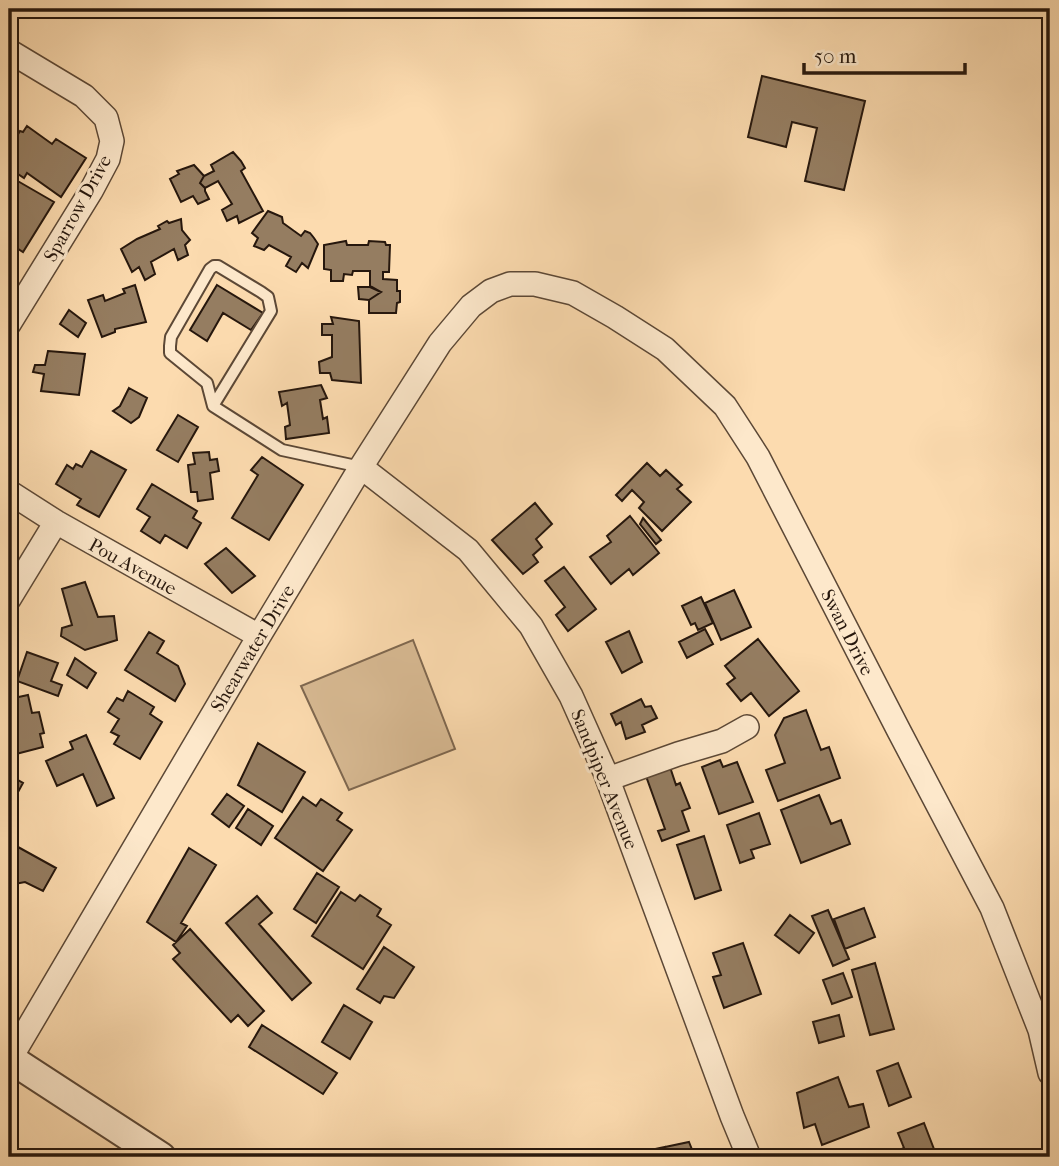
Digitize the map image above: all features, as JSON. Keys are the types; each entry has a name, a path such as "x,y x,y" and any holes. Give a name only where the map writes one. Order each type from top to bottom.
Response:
{"street":[{"name":"Sparrow Drive","path":"9,51 84,96 106,118 112,141 108,159 91,191 9,324"},
{"name":"Shearwater Drive","path":"9,1059 259,636 440,343 471,306 491,292 510,284 535,284"},
{"name":"Swan Drive","path":"535,284 573,293 615,317 665,349 725,405 758,457 992,908 1040,1030 1050,1073"},
{"name":"Sandpiper Avenue","path":"361,467 468,550 531,626 572,696 608,779 749,1157"},
{"name":"Pou Avenue","path":"9,492 259,636"},
{"path":"9,599 57,522"},
{"path":"608,779 722,741 747,727"},
{"path":"9,1059 162,1157"}],"lane":[{"path":"213,407 271,311 268,297 218,266 210,269 172,337 170,353 206,383 213,407 282,450 361,467"}],"shaded area":[{"path":"413,640 455,749 349,790 301,686"}],"building":[{"path":"762,76 865,101 844,190 805,181 817,128 792,122 786,147 748,137"},
{"path":"27,126 52,144 56,139 86,158 61,197 27,173 24,178 9,168 9,149 20,131 23,132"},
{"path":"233,152 245,168 241,171 263,211 239,223 237,216 227,221 222,210 232,204 218,181 205,188 200,183 204,176 214,171 211,165"},
{"path":"194,165 204,176 200,183 209,199 198,204 193,196 181,202 170,179 179,174 177,171"},
{"path":"9,176 54,202 23,252 9,243"},
{"path":"268,211 282,217 283,223 301,236 305,231 314,238 318,244 308,268 302,263 296,272 286,266 291,257 269,245 264,250 254,246 258,238 252,233"},
{"path":"181,219 182,230 190,240 185,245 188,255 178,260 174,249 151,262 155,274 145,280 139,267 132,272 121,249 160,229 158,226 167,221 169,223"},
{"path":"346,241 347,245 368,245 369,241 390,245 389,272 383,272 383,279 397,280 400,302 397,303 396,313 369,313 369,300 381,292 370,286 370,271 353,271 352,275 344,274 343,281 331,281 331,270 324,269 324,245"},
{"path":"135,285 146,322 115,329 115,332 102,337 88,300 103,295 105,301 125,293 123,289"},
{"path":"217,285 263,313 251,330 223,313 207,341 190,330"},
{"path":"358,287 370,287 381,292 369,300 359,299"},
{"path":"69,310 86,323 78,337 60,324"},
{"path":"331,317 359,321 361,383 332,380 330,373 320,373 319,362 332,357 332,335 322,335 322,324 333,324"},
{"path":"48,351 85,354 79,395 41,391 44,374 33,372 35,365 45,365"},
{"path":"321,385 327,398 320,400 323,419 327,417 329,433 286,439 285,427 290,425 287,403 282,406 279,392"},
{"path":"129,388 147,398 139,417 131,423 113,411 120,406"},
{"path":"178,415 198,427 178,462 157,450"},
{"path":"91,451 126,470 99,517 77,505 81,499 56,484 67,465 73,469 76,464 82,467"},
{"path":"209,452 210,460 217,459 219,471 210,473 213,499 198,501 197,492 191,492 188,465 195,464 193,453"},
{"path":"262,457 303,485 269,540 232,518 258,475 251,470"},
{"path":"647,463 660,476 666,470 682,485 677,489 691,502 662,531 639,508 644,502 632,490 622,501 616,495"},
{"path":"152,484 197,511 193,518 201,523 187,548 165,535 160,543 141,531 150,517 137,509"},
{"path":"535,503 552,524 536,539 542,547 533,555 538,562 523,574 492,540"},
{"path":"630,516 659,553 633,575 629,569 611,584 590,557 611,542 607,536"},
{"path":"643,518 661,540 656,544 640,524"},
{"path":"226,548 255,576 232,593 205,564"},
{"path":"564,567 596,609 568,631 556,615 565,607 545,581"},
{"path":"85,582 98,617 114,616 117,640 85,650 61,636 62,628 72,625 62,589"},
{"path":"734,590 751,627 721,640 705,603"},
{"path":"701,597 713,623 698,630 695,623 691,625 682,606"},
{"path":"705,629 713,644 687,658 679,642"},
{"path":"629,631 642,662 622,673 606,642"},
{"path":"149,632 164,641 157,653 178,666 185,684 175,701 125,670"},
{"path":"758,639 799,691 769,716 751,693 741,701 727,684 735,678 725,666"},
{"path":"27,652 58,663 51,681 62,685 58,696 17,681"},
{"path":"75,658 96,673 87,688 67,675"},
{"path":"128,691 154,707 150,714 162,722 140,759 114,744 119,736 111,732 119,719 108,712 117,698 123,701"},
{"path":"28,695 32,713 39,712 44,733 40,734 43,747 16,754 12,737 9,738 9,699"},
{"path":"641,699 645,707 651,706 657,718 642,725 645,732 626,739 621,722 616,725 611,714"},
{"path":"806,710 821,750 829,747 840,778 778,801 766,770 785,763 775,735 784,718"},
{"path":"86,735 114,798 97,806 83,774 57,786 46,761 73,749 70,742"},
{"path":"258,743 305,772 282,812 238,785"},
{"path":"720,760 723,767 737,762 753,802 719,814 702,767"},
{"path":"670,767 676,785 680,783 690,808 682,811 689,831 662,841 658,831 665,829 646,776"},
{"path":"9,775 23,783 11,805 9,804"},
{"path":"227,794 244,806 229,827 212,814"},
{"path":"819,795 831,824 841,820 850,844 801,863 781,810"},
{"path":"303,797 316,806 321,799 342,813 337,820 352,830 323,871 275,838"},
{"path":"248,809 273,826 261,845 236,828"},
{"path":"759,813 770,844 751,850 754,858 740,863 727,825"},
{"path":"704,836 721,890 695,899 677,845"},
{"path":"18,847 56,868 43,891 25,882 9,885 9,849"},
{"path":"189,848 216,865 181,923 187,926 176,942 147,922"},
{"path":"317,873 339,887 316,923 294,909"},
{"path":"341,892 355,901 360,895 381,909 377,916 391,925 363,969 312,936"},
{"path":"257,896 272,913 259,924 311,983 292,1000 226,923"},
{"path":"864,908 875,937 845,949 834,919"},
{"path":"828,910 849,959 833,966 812,916"},
{"path":"790,915 814,933 799,953 775,935"},
{"path":"190,929 264,1011 248,1026 238,1015 231,1022 173,959 180,953 173,945"},
{"path":"743,943 761,994 724,1008 713,977 721,975 713,953"},
{"path":"384,947 414,967 394,998 384,996 380,1003 357,989"},
{"path":"875,963 894,1029 870,1035 852,970"},
{"path":"843,973 852,997 832,1004 823,980"},
{"path":"344,1005 372,1022 350,1059 322,1042"},
{"path":"839,1015 844,1036 819,1043 813,1022"},
{"path":"262,1025 337,1073 323,1094 249,1047"},
{"path":"898,1063 911,1097 889,1106 877,1071"},
{"path":"838,1077 849,1107 863,1104 869,1127 822,1145 815,1124 804,1128 797,1093"},
{"path":"924,1123 937,1157 898,1157 895,1152 904,1148 898,1133"},
{"path":"689,1142 695,1157 669,1157 665,1147"},
{"path":"665,1147 669,1157 622,1157 622,1156"}]}
